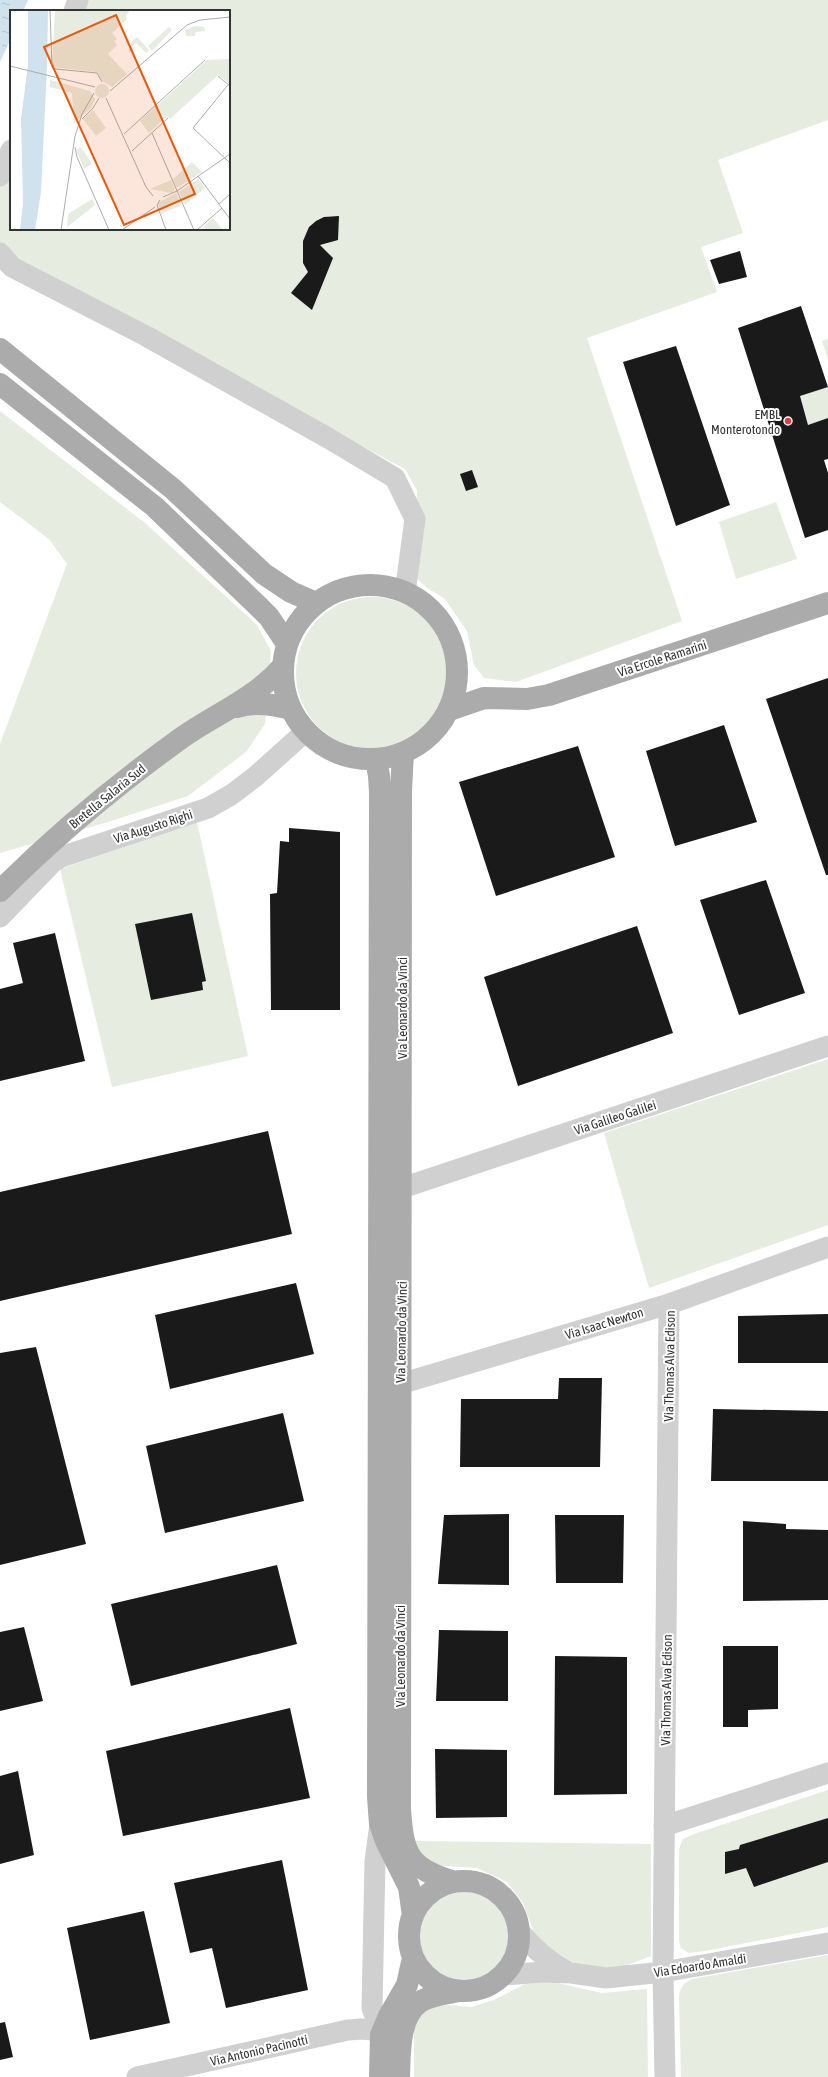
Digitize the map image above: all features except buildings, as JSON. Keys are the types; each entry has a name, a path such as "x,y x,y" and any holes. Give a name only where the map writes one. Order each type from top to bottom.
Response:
{"main road":[{"path":"8,355 173,489 264,574 286,589 316,603"},
{"path":"0,384 119,477 173,523 264,611 287,644"},
{"path":"359,586 383,586 406,593 425,605 441,622 452,643 457,666 456,689 449,710 438,728 422,743 403,753 376,759 349,757 324,746 306,731 291,709 284,688 283,666 287,644 299,621 316,603 337,592 359,586"},
{"name":"Via Ercole Ramarini","path":"449,710 476,699 493,697 527,699 549,695 828,603"},
{"name":"Bretella Salaria Sud","path":"0,891 24,867 109,791 187,734 262,688 283,666"},
{"name":"Via Ercole Ramarini","path":"457,666 476,686 493,697"},
{"name":"Bretella Salaria Sud","path":"224,712 241,706 261,703 291,709"},
{"name":"Via Leonardo da Vinci","path":"403,753 401,791 402,1188 400,1384 400,1809 402,1836 407,1851 414,1862 427,1872 456,1882"},
{"name":"Via Leonardo da Vinci","path":"376,759 380,792 378,1797 380,1824 386,1841 409,1887 413,1916"},
{"path":"399,2077 404,2024 413,2008 429,1997 483,1988 494,1983 503,1975 514,1959 519,1941 519,1931 512,1910 498,1893 478,1883 456,1882 434,1890 425,1897 413,1916 409,1937 413,1958 419,1968 436,1984 458,1991"},
{"path":"380,2077 383,2028 407,1985 413,1958"}],"street":[{"path":"74,10 78,0"},
{"path":"0,176 10,152"},
{"path":"0,253 12,267 146,336 328,438 395,478 415,519 406,593"},
{"name":"Via Augusto Righi","path":"0,917 52,863 61,857 208,808 231,795 256,776 306,731"},
{"name":"Via Galileo Galilei","path":"402,1188 828,1046"},
{"name":"Via Isaac Newton","path":"400,1384 669,1304 828,1247"},
{"name":"Via Thomas Alva Edison","path":"665,2077 663,1972 669,1304"},
{"path":"664,1826 828,1773"},
{"name":"Via Leonardo da Vinci","path":"380,1824 375,1862 372,2008 375,2016 383,2028"},
{"path":"519,1931 546,1959 571,1973"},
{"name":"Via Edoardo Amaldi","path":"571,1973 606,1978 663,1972 828,1943"},
{"path":"503,1975 528,1972 571,1973"},
{"name":"Via Antonio Pacinotti","path":"137,2077 348,2030 383,2028"}],"shaded area":[{"path":"87,0 828,0 828,120 718,160 743,233 701,247 717,292 587,338 682,621 516,682 484,678 474,665 467,631 445,599 426,587 413,575 417,490 405,469 18,264 0,244 0,167 10,147 10,230 230,230 230,10 81,10"},
{"path":"828,339 828,360 822,341"},
{"path":"828,387 828,418 808,425 800,396"},
{"path":"0,411 145,523 257,625 271,651 265,724 246,752 188,796 108,822 0,853 0,744 67,564 49,539 0,502"},
{"path":"776,502 797,559 736,579 719,522"},
{"path":"365,597 379,597 394,600 408,606 426,619 439,637 445,651 448,673 445,695 439,709 426,727 408,740 394,746 379,749 365,749 350,746 336,740 324,732 313,721 305,709 299,695 296,680 296,666 299,651 305,637 313,625 324,614 336,606 350,600"},
{"path":"197,822 248,1056 112,1087 60,869"},
{"path":"828,1059 828,1225 649,1288 604,1133"},
{"path":"828,1790 828,1927 705,1951 689,1953 681,1948 679,1941 679,1849 683,1839 694,1834"},
{"path":"412,1841 651,1844 651,1956 622,1967 604,1971 589,1968 570,1961 538,1944 523,1903 507,1882 477,1868 432,1865 417,1855"},
{"path":"464,1892 481,1895 495,1905 505,1919 508,1936 505,1953 495,1967 481,1977 464,1980 447,1977 433,1967 423,1953 420,1936 423,1919 433,1905 447,1895"},
{"path":"828,1955 828,2077 681,2077 679,1998 681,1989 686,1983 692,1979"},
{"path":"553,1982 602,1993 647,1989 648,2077 414,2077 414,2022 429,2008 448,2005 471,2007 494,2000 525,1984"}],"water":[{"path":"0,0 28,0 23,10 10,10 10,40 0,62"}],"place":[{"name":"EMBL Monterotondo","path":"788,421"}]}
